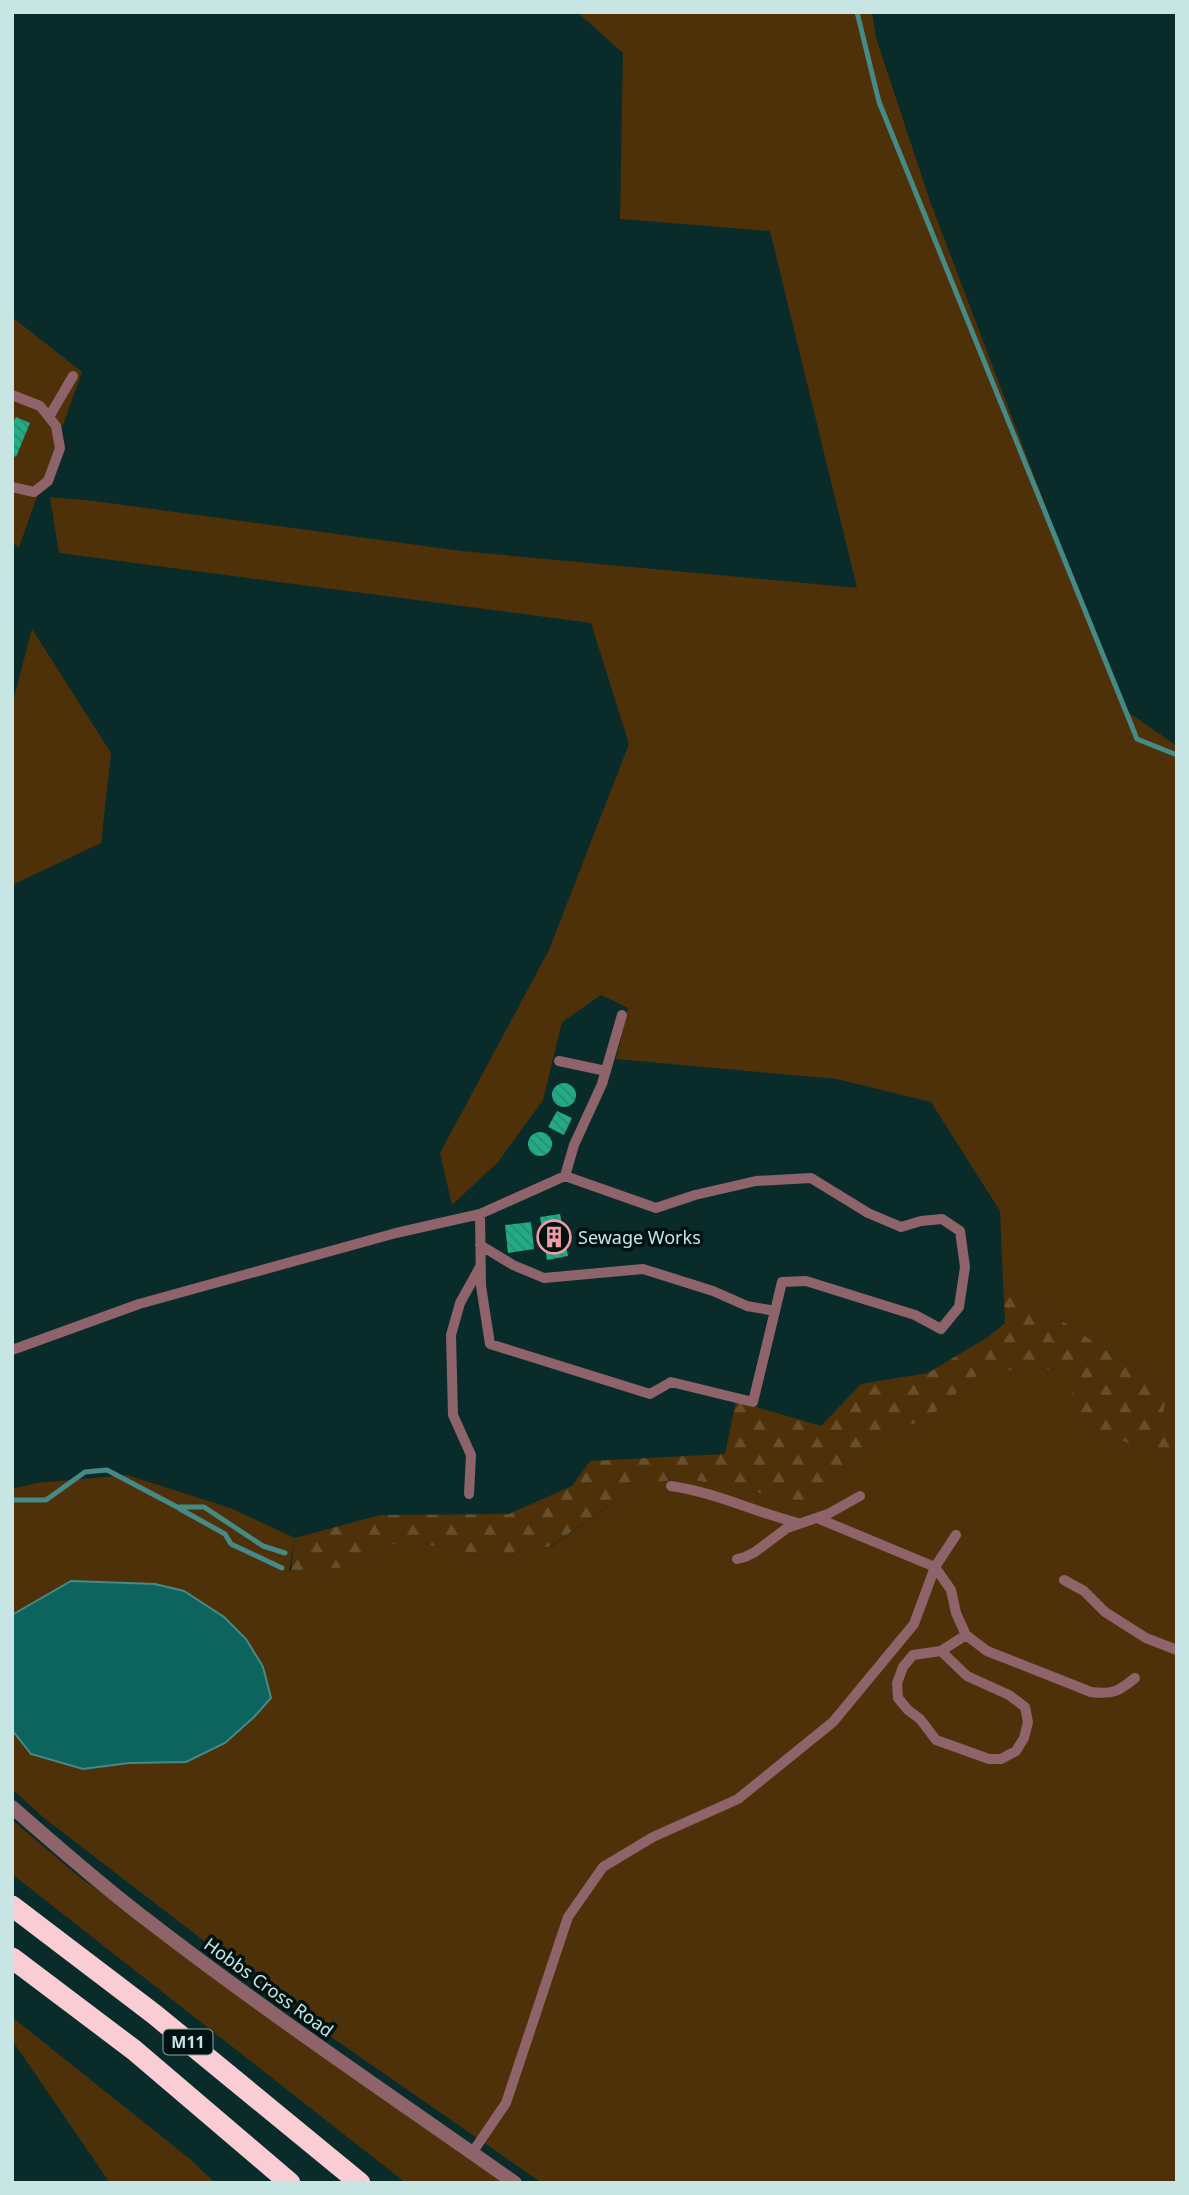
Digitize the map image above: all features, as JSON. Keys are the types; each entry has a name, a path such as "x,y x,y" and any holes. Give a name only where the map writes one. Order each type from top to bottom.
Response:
{"highway":[{"name":"M11","path":"12,1906 154,2014 360,2183"},
{"name":"M11","path":"12,1958 134,2050 290,2183"},
{"path":"134,2050 273,2183"}],"street":[{"name":"Hobbs Cross Road","path":"12,1807 90,1875 184,1949 333,2057 515,2183"}],"lane":[{"path":"49,417 73,376"},
{"path":"12,396 40,407 56,426 60,448 48,481 34,492 12,487"},
{"path":"565,1176 574,1145 603,1084 622,1015"},
{"path":"559,1061 606,1071"},
{"path":"12,1350 139,1304 383,1237 480,1214 565,1176 656,1208 695,1195 756,1181 811,1178 868,1213 901,1227 942,1219 960,1231 965,1267 959,1307 941,1329 915,1315 806,1281 782,1282 753,1402 671,1382 650,1394 490,1343 481,1286 480,1214"},
{"path":"480,1245 513,1265 544,1278 643,1269 713,1291 747,1306 775,1311"},
{"path":"469,1494 471,1455 453,1415 451,1335 460,1303 481,1266"},
{"path":"671,1486 716,1495 777,1518 799,1523"},
{"path":"737,1559 745,1557 788,1528 817,1518 860,1496"},
{"path":"817,1518 935,1567 951,1590 956,1613 966,1635 987,1651 1091,1692 1108,1694 1121,1689 1135,1678"},
{"path":"472,2152 506,2103 568,1917 603,1867 653,1837 738,1799 833,1722 914,1624 935,1567 956,1535"},
{"path":"1064,1580 1084,1591 1105,1612 1146,1638 1177,1650"},
{"path":"941,1651 967,1676 1009,1695 1025,1707 1028,1722 1024,1738 1016,1751 1001,1759 989,1759 936,1740 920,1719 898,1698 897,1683 903,1667 913,1655 941,1651 966,1635"}],"green space":[{"path":"577,12 872,12 876,38 930,201 1122,708 1177,746 1177,1430 1161,1425 1153,1381 1003,1282 1000,1211 931,1102 837,1079 616,1059 628,1008 601,995 562,1022 543,1100 498,1162 452,1205 440,1153 549,950 629,744 591,623 59,553 50,497 461,551 857,588 770,231 620,219 623,53"},
{"path":"12,317 82,372 19,547 12,543"},
{"path":"32,629 111,753 101,843 12,885 12,705"},
{"path":"1003,1282 1153,1381 1165,1403 1161,1425 1177,1430 1177,1464 1079,1422 1066,1369 983,1370 926,1420 871,1437 810,1503 689,1479 641,1483 551,1546 495,1558 423,1544 393,1544 366,1566 291,1571 295,1538 380,1515 509,1514 572,1486 590,1461 725,1454 736,1401 821,1426 861,1384 928,1373 988,1337 1005,1323"},
{"path":"1066,1369 1177,1461 1177,2183 542,2183 311,2023 44,1818 12,1789 12,1489 37,1483 127,1475 230,1508 295,1538 289,1571 366,1566 393,1544 423,1544 495,1558 552,1546 641,1483 689,1479 810,1503 871,1437 926,1420 983,1370"},
{"path":"12,1820 82,1879 511,2183 406,2183 12,1874"},
{"path":"12,2017 191,2160 215,2183 110,2183 12,2040"}],"water":[{"path":"71,1581 155,1584 184,1591 224,1617 246,1639 263,1667 271,1698 225,1743 186,1762 129,1763 83,1769 31,1754 12,1730 12,1615"}],"building":[{"path":"16,417 30,423 16,457 12,455 12,425"},
{"path":"564,1083 572,1087 576,1095 572,1103 564,1107 556,1103 552,1095 556,1087"},
{"path":"557,1111 572,1118 564,1135 548,1127"},
{"path":"540,1132 548,1136 552,1144 548,1152 540,1156 532,1152 528,1144 532,1136"},
{"name":"Sewage Works","path":"560,1214 568,1256 547,1260 540,1217"},
{"path":"531,1222 534,1249 508,1253 505,1225"}],"waterway":[{"path":"857,12 879,102 1137,739 1177,755"},
{"path":"12,1500 46,1500 85,1472 107,1470 177,1507 204,1507 263,1546 285,1553"},
{"path":"180,1509 225,1534 231,1544 282,1568"}],"place":[{"name":"Sewage Works","path":"554,1237"}]}
